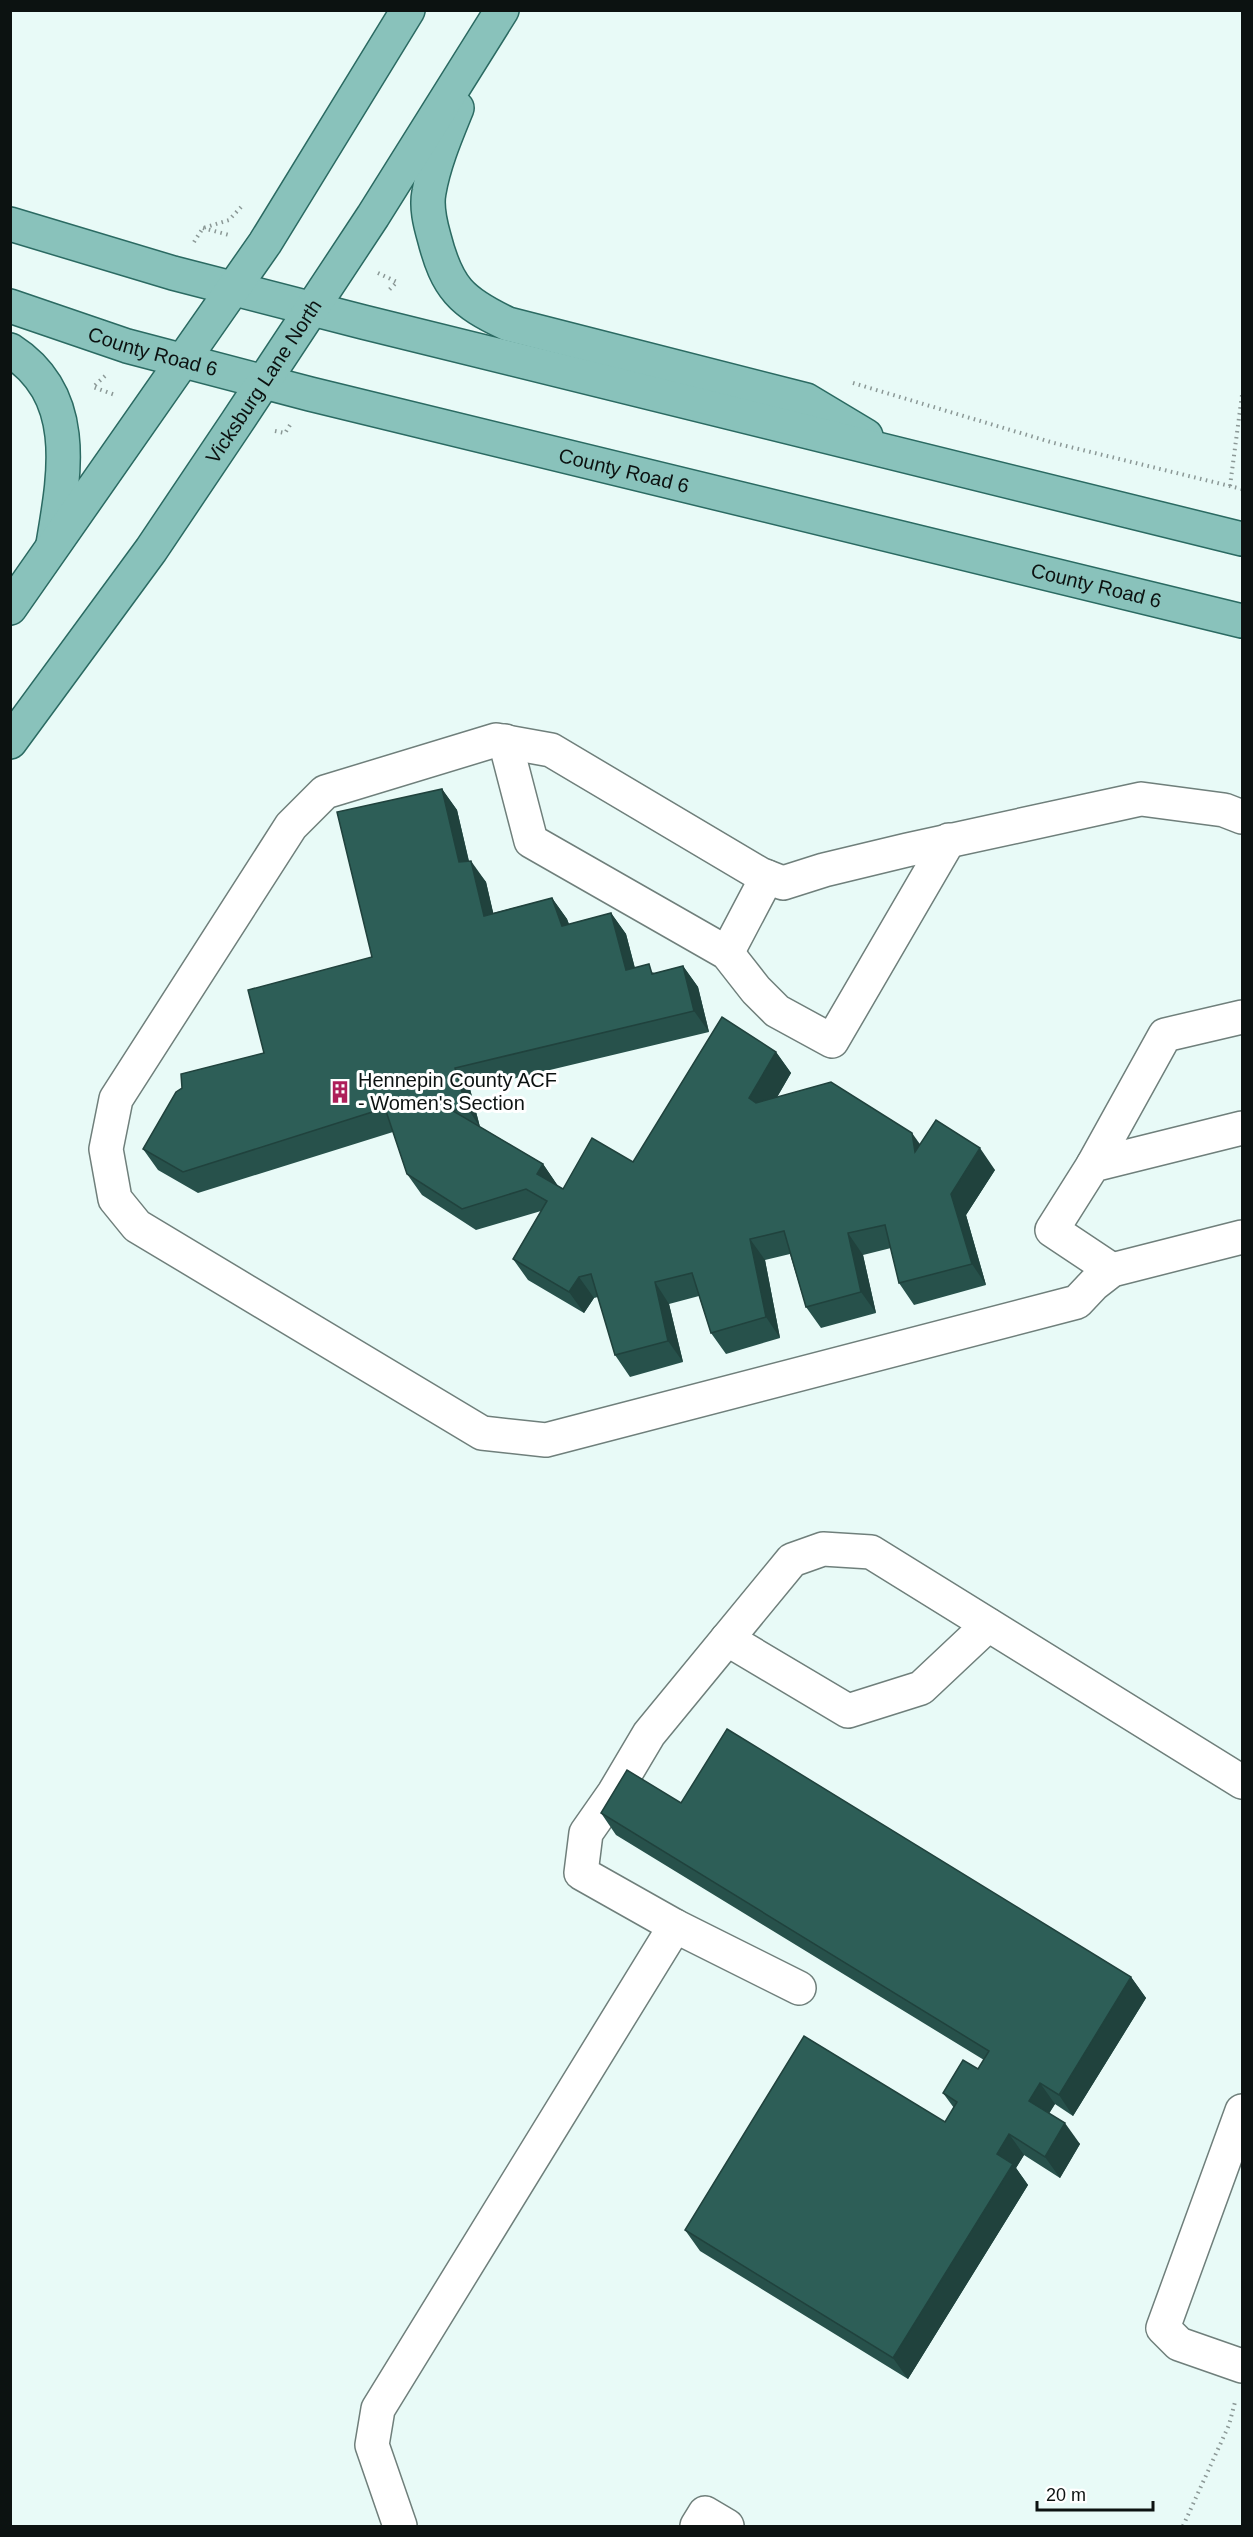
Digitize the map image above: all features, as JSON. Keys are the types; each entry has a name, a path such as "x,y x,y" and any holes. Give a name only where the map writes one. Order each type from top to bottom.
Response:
{"main road":[{"path":"10,608 265,243 408,10"},
{"path":"494,24 446,138 428,194 429,216 441,264 454,289 479,310 508,324 806,400 896,454"},
{"name":"Vicksburg Lane North","path":"10,742 150,550 264,382 494,24"},
{"path":"10,224 103,253 312,309 1242,539"},
{"name":"County Road 6","path":"10,306 127,346 264,382 1242,621"},
{"path":"10,350 27,360 44,379 59,413 64,443 52,548"}],"lane":[{"path":"1242,817 1224,810 1140,799 949,840 824,870 783,883 768,877 551,750 496,740 325,792 291,826 116,1099 106,1149 115,1198 137,1226 482,1434 546,1440 1077,1302 1094,1284 1112,1270 1242,1237"},
{"path":"506,741 531,841 727,953 756,990 777,1011 832,1041 949,840"},
{"path":"727,953 768,877"},
{"path":"1112,1270 1052,1230 1093,1165 1165,1035 1242,1017"},
{"path":"1093,1165 1242,1128"},
{"path":"799,1988 675,1926 581,1873 585,1833 614,1793 649,1734 792,1560 823,1549 871,1552 1242,1782"},
{"path":"727,1639 848,1711 921,1688 988,1625"},
{"path":"400,2526 372,2445 378,2409 675,1926"},
{"path":"1240,2381 1179,2344 1162,2328 1242,2111"},
{"path":"697,2526 705,2513 727,2526"}],"path":[{"path":"1230,486 1242,395"},
{"path":"1183,2526 1229,2425 1240,2381"}],"building":[{"name":"Hennepin County ACF - Women's Section","path":"442,789 459,862 471,861 484,916 552,898 562,926 611,913 626,970 649,964 652,974 683,966 694,1011 455,1068 466,1106 453,1111 543,1164 537,1174 563,1189 592,1138 633,1162 722,1017 776,1052 749,1098 756,1103 831,1082 912,1133 915,1152 936,1120 980,1148 951,1194 972,1264 899,1283 885,1225 848,1233 861,1292 806,1307 784,1231 750,1239 766,1317 711,1333 692,1273 655,1282 668,1341 615,1355 591,1274 579,1277 569,1292 513,1259 547,1201 526,1189 462,1209 407,1174 385,1108 183,1172 143,1149 176,1092 182,1088 181,1074 264,1053 248,990 372,957 337,812"},
{"path":"727,1729 1131,1977 1059,2095 1040,2083 1029,2101 1065,2123 1045,2157 1009,2134 997,2154 1013,2164 893,2358 685,2230 804,2036 945,2122 957,2102 943,2093 963,2060 978,2069 989,2051 601,1813 627,1770 681,1803"}],"place":[{"name":"Hennepin County ACF - Women's Section","path":"340,1092"}]}
